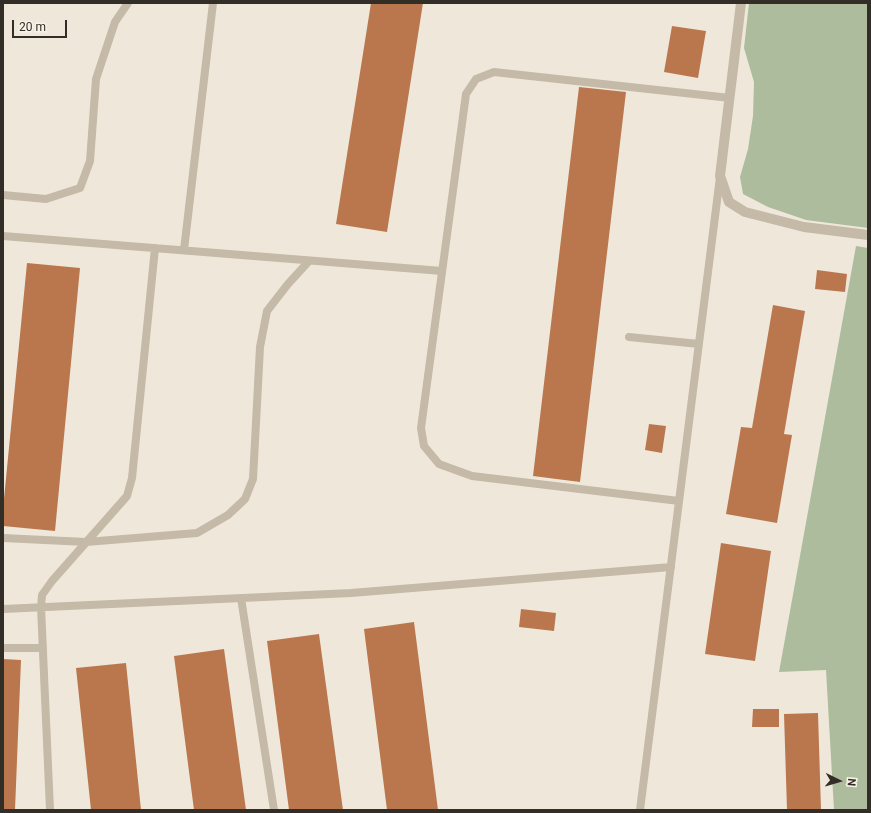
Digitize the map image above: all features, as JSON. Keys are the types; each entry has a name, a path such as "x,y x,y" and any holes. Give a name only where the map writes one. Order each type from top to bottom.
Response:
{"street":[{"path":"741,3 720,176 729,202 745,212 804,227 868,235"}],"lane":[{"path":"3,195 46,199 80,188 90,161 96,79 115,22 128,3"},
{"path":"184,250 213,3"},
{"path":"679,501 472,476 439,464 424,446 421,428 466,94 476,79 494,72 730,98"},
{"path":"640,810 720,176"},
{"path":"3,236 442,271"},
{"path":"50,810 41,607 42,595 52,581 127,496 132,478 154,248"},
{"path":"3,538 86,542 197,533 228,515 245,499 252,479 260,347 267,311 309,260"},
{"path":"629,337 699,344"},
{"path":"3,609 351,594 671,567"},
{"path":"241,598 274,810"},
{"path":"3,648 43,648"}],"green space":[{"path":"749,3 868,3 868,228 806,220 768,207 743,194 740,177 748,149 753,116 754,82 744,48"},
{"path":"856,246 868,248 868,810 834,810 826,670 779,672"}],"building":[{"path":"371,3 423,3 387,232 336,224"},
{"path":"672,26 706,31 698,78 664,72"},
{"path":"579,87 626,92 580,482 533,476"},
{"path":"27,263 80,268 55,531 3,526 3,509"},
{"path":"817,270 847,274 845,292 815,289"},
{"path":"773,305 805,311 784,434 792,435 777,523 726,514 741,427 752,428"},
{"path":"649,424 666,426 662,453 645,450"},
{"path":"721,543 771,551 755,661 705,654"},
{"path":"521,609 556,613 554,631 519,627"},
{"path":"414,622 438,810 387,810 364,629"},
{"path":"319,634 343,810 289,810 267,641"},
{"path":"224,649 246,810 194,810 174,656"},
{"path":"3,659 21,660 15,810 3,810"},
{"path":"126,663 141,810 91,810 76,668"},
{"path":"753,709 779,709 779,727 752,727"},
{"path":"818,713 821,810 787,810 784,714"}]}
